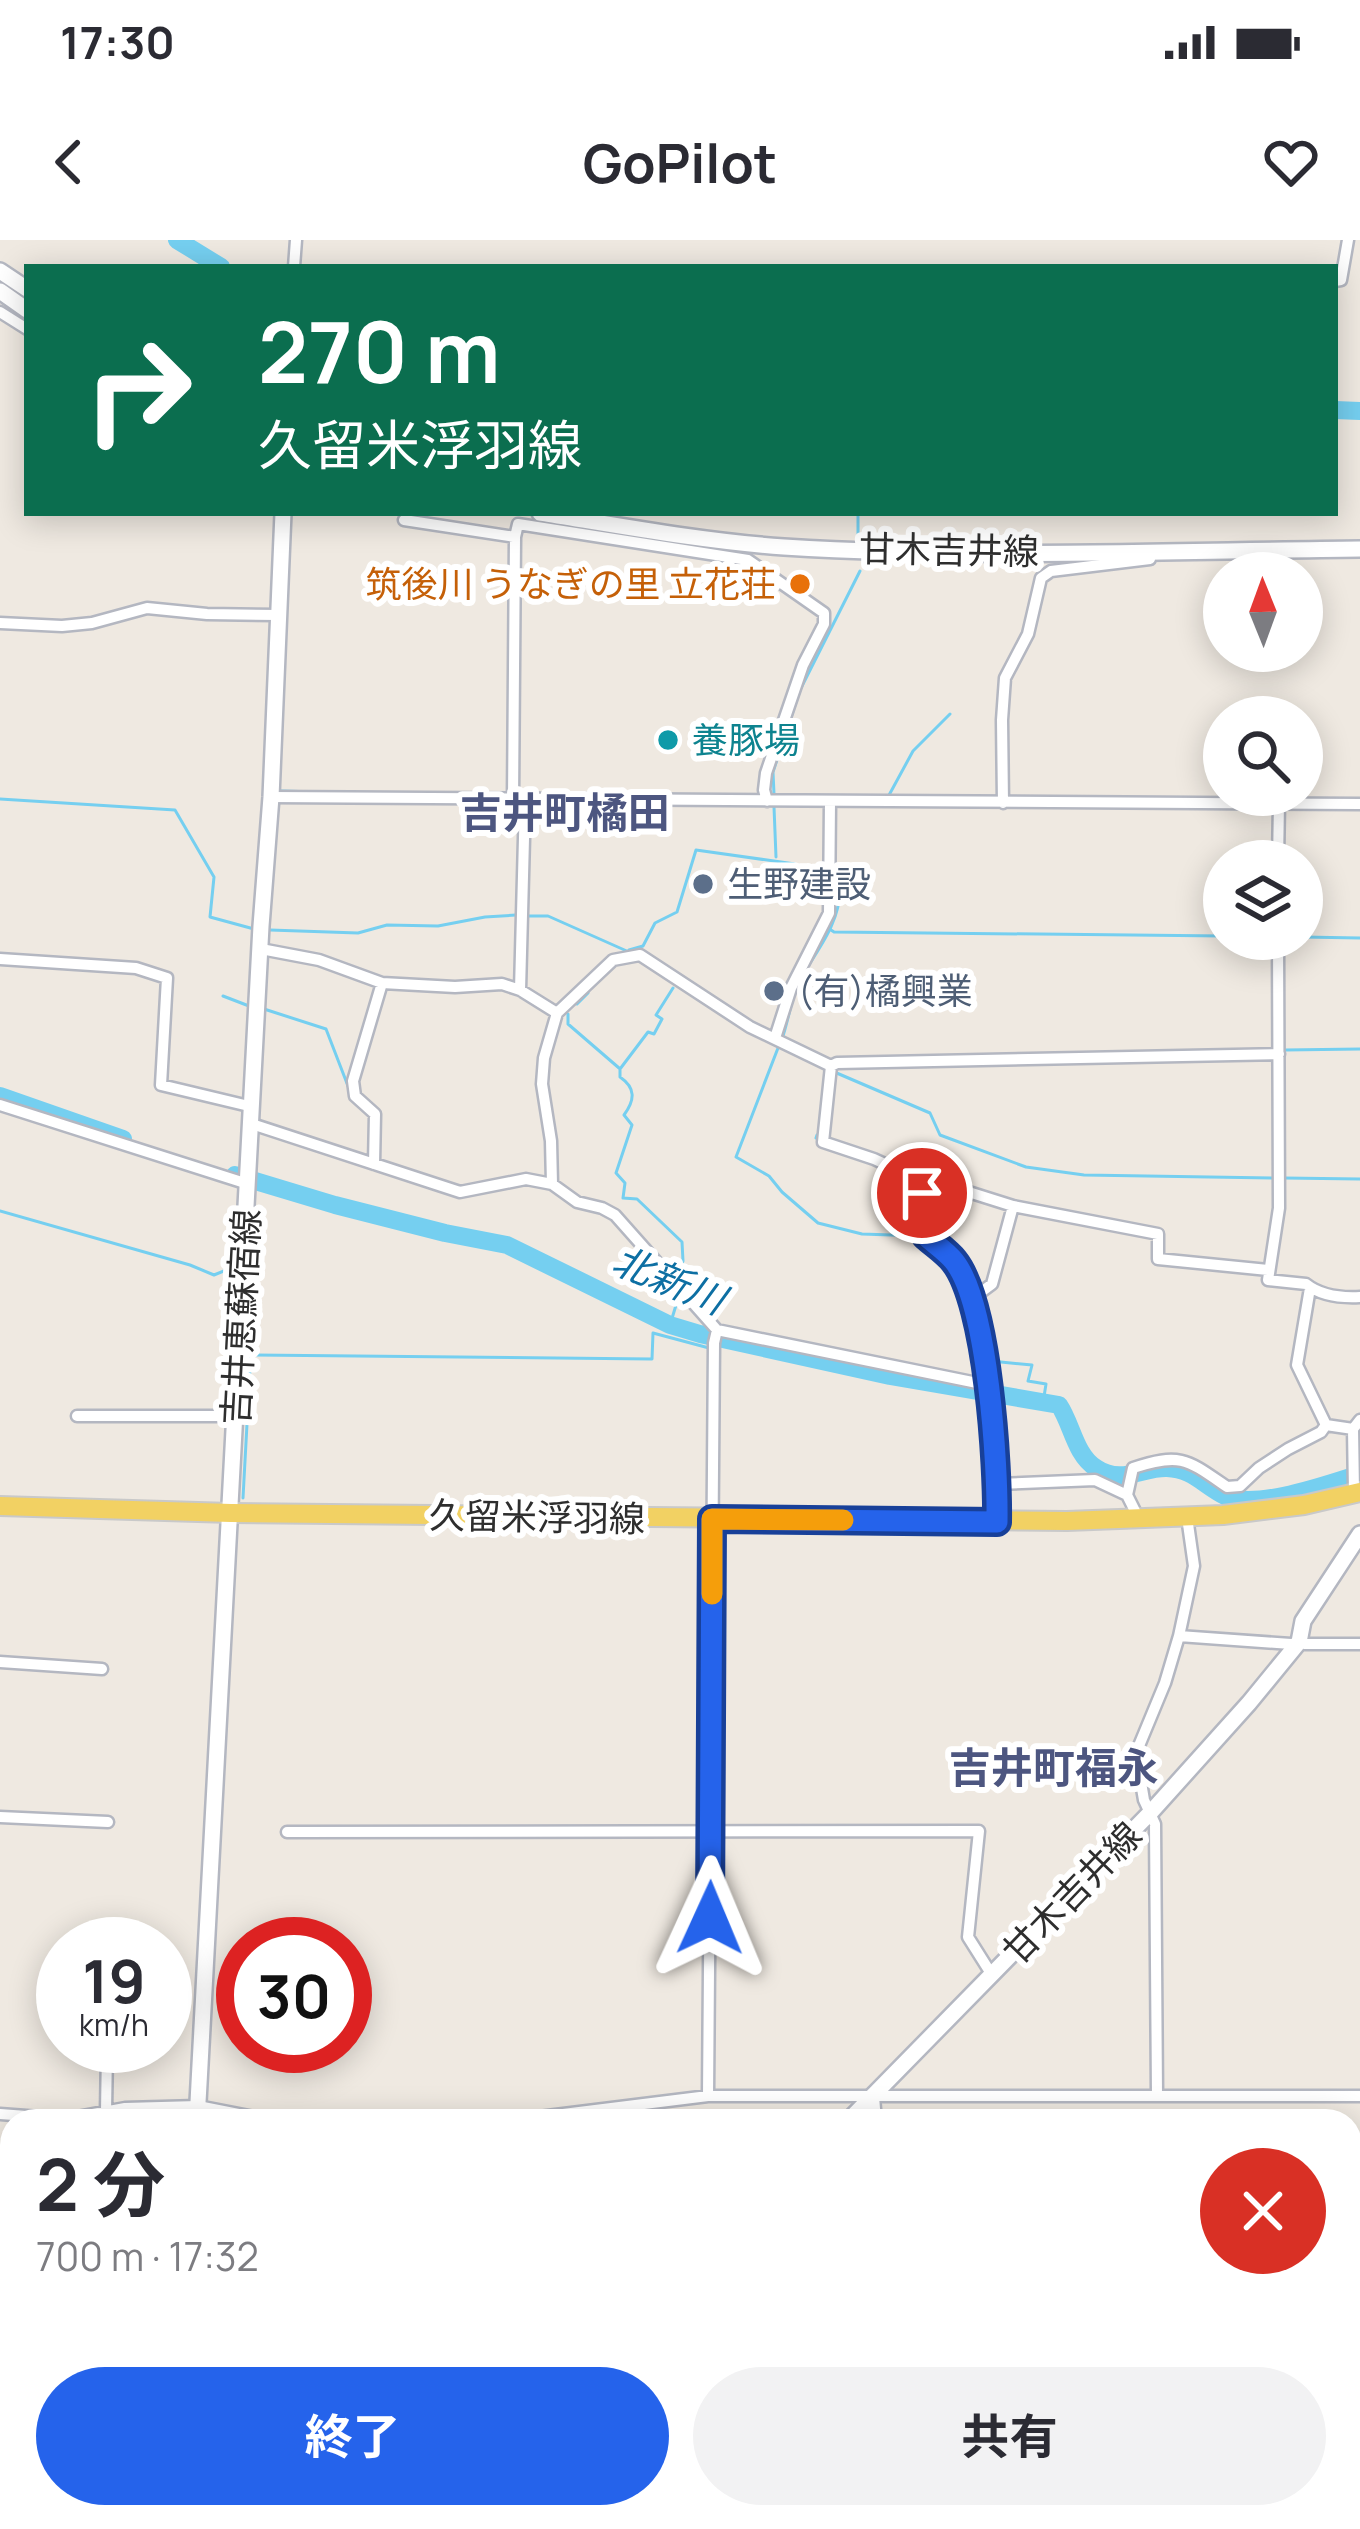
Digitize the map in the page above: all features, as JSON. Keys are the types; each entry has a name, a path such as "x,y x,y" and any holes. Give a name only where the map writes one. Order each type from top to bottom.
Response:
{"main road":[{"name":"吉井恵蘇宿線","path":"197,2109 283,516"},
{"name":"甘木吉井線","path":"559,516 787,547 955,552 1360,549"},
{"name":"久留米浮羽線","path":"0,1506 997,1522 1272,1510 1356,1490"},
{"name":"甘木吉井線","path":"861,2109 1150,1812 1249,1703 1299,1642 1303,1621 1360,1534"}],"street":[{"path":"1338,280 1348,240"},
{"path":"404,520 515,537"},
{"path":"520,990 524,916 518,524 748,560 824,613 824,624 803,665 766,773 767,801"},
{"path":"1003,803 1003,688 1028,634 1040,578 1051,571 1174,556 1179,551"},
{"path":"0,623 92,623 147,608 278,615"},
{"path":"271,797 1203,803"},
{"path":"779,1040 791,988 829,913 830,802"},
{"path":"1323,804 1360,804"},
{"path":"261,937 382,982 455,987 502,984 557,1013"},
{"path":"552,1184 542,1084 544,1058 557,1013 613,960 634,956 830,1071"},
{"path":"0,959 136,968 167,978 161,1085 460,1192 526,1179 552,1184 577,1202 615,1216 716,1335 988,1391"},
{"path":"1278,960 1279,1208 1268,1280 1298,1282 1332,1296 1360,1297"},
{"path":"374,1164 375,1114 356,1096 353,1081 382,982"},
{"path":"1268,1270 1158,1259 1158,1234 1013,1206 920,1180 823,1142 830,1071 837,1063 1279,1054"},
{"path":"0,1105 248,1178"},
{"path":"920,1180 926,1236 955,1262 976,1297 998,1484 997,1522"},
{"path":"976,1297 992,1284 1013,1206"},
{"path":"1310,1288 1297,1365 1326,1425"},
{"path":"708,2096 716,1335"},
{"path":"77,1416 235,1416"},
{"path":"1326,1425 1356,1425 1356,1490"},
{"path":"1139,1519 1129,1483 1133,1468 1160,1459 1191,1461 1227,1487 1240,1486 1326,1425"},
{"path":"998,1484 1129,1483"},
{"path":"1157,2096 1155,1824 1144,1800 1136,1753 1166,1683 1194,1566 1186,1517"},
{"path":"1178,1636 1360,1644"},
{"path":"0,1662 102,1669"},
{"path":"0,1817 108,1822"},
{"path":"287,1832 980,1831 968,1936 992,1976"},
{"path":"106,2109 107,2073"},
{"path":"603,2109 708,2096 1360,2096"},
{"path":"874,2097 875,2109"}],"waterway":[{"path":"177,240 216,264"},
{"path":"1338,410 1360,411"},
{"path":"858,516 858,541"},
{"path":"774,794 773,772 800,690 860,571"},
{"path":"888,797 913,751 950,714"},
{"path":"279,791 320,792"},
{"path":"0,799 175,810 214,877 210,917 254,929"},
{"path":"774,807 776,857"},
{"path":"629,950 643,946 655,923 677,912 696,850 795,864 840,886 833,922 799,981 782,1039"},
{"path":"270,930 358,933 387,925 438,926 516,915"},
{"path":"526,916 548,916 629,952"},
{"path":"831,930 1203,936"},
{"path":"1323,937 1360,938"},
{"path":"636,958 723,1015"},
{"path":"673,988 656,1015 662,1019 654,1034 648,1032 620,1069 620,1077 631,1090 624,1115 632,1125 616,1173 625,1183 623,1198 637,1199 682,1242 683,1261 675,1275"},
{"path":"577,1004 588,993"},
{"path":"223,996 249,1006"},
{"path":"264,1009 326,1029 348,1086"},
{"path":"568,1014 568,1024 619,1068"},
{"path":"778,1048 736,1157 769,1176 818,1223 862,1234 920,1236"},
{"path":"1285,1050 1360,1049"},
{"path":"811,1062 930,1113 940,1135 1026,1167 1084,1175 1274,1178"},
{"name":"北新川","path":"0,1096 123,1139"},
{"name":"北新川","path":"235,1175 335,1205 507,1245 670,1325 700,1334 890,1376 1059,1405 1083,1455 1105,1473 1176,1469 1225,1496 1255,1500 1360,1474"},
{"path":"1284,1178 1360,1179"},
{"path":"0,1211 214,1275 231,1268"},
{"path":"243,1498 255,1276"},
{"path":"670,1325 680,1292"},
{"path":"251,1355 652,1359 653,1333 709,1348"},
{"path":"991,1361 1032,1365 1028,1381 1046,1384 1043,1403"}],"slow traffic":[{"path":"712,1594 712,1519 843,1520"}],"place":[{"name":"筑後川 うなぎの里 立花荘","path":"800,584"},
{"name":"養豚場","path":"668,740"},
{"name":"生野建設","path":"703,884"},
{"name":"(有)橘興業","path":"774,991"}],"district":[{"name":"吉井町橘田","path":"565,813"},
{"name":"吉井町福永","path":"1054,1768"}],"route":[{"path":"710,1918 712,1519 997,1522 998,1484 973,1298 955,1262 926,1236 922,1193"}]}
